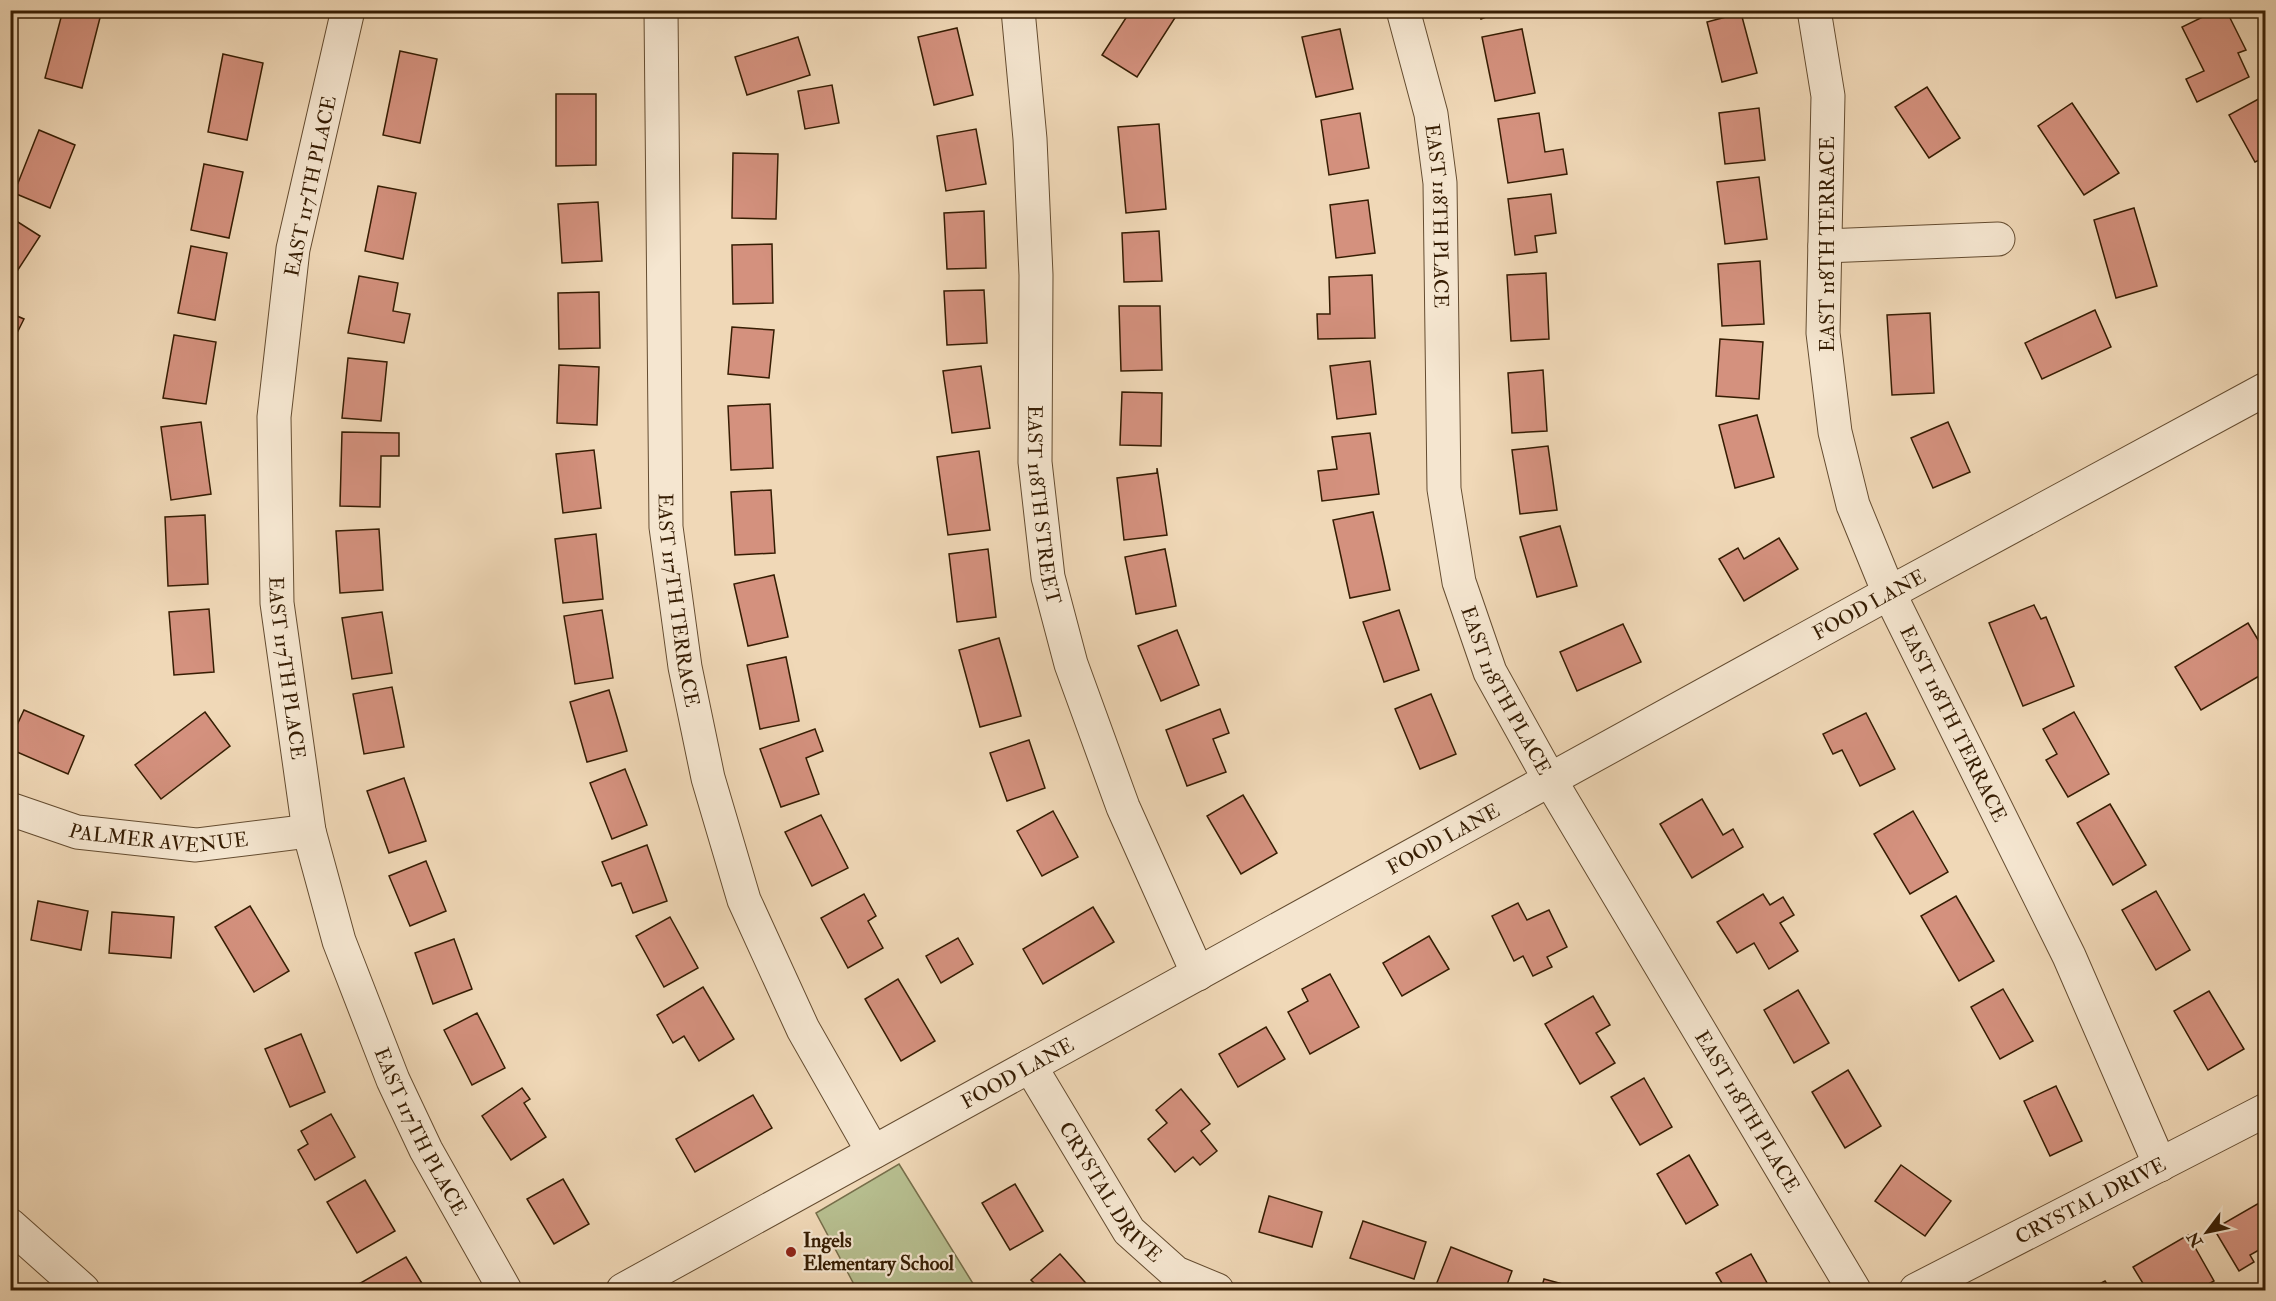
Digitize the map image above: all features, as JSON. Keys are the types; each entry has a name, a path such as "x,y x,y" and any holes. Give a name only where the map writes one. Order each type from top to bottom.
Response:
{"street":[{"name":"EAST 117TH PLACE","path":"348,10 293,249 274,417 277,603 309,831 339,941 393,1080 426,1150 505,1290"},
{"name":"EAST 117TH TERRACE","path":"661,10 666,527 685,667 708,778 744,900 803,1029 873,1152"},
{"name":"EAST 118TH STREET","path":"1018,10 1030,140 1036,275 1035,462 1048,577 1071,664 1123,807 1198,974"},
{"name":"EAST 118TH PLACE","path":"1403,10 1431,114 1440,183 1444,489 1459,582 1490,672 1550,780 1854,1290"},
{"name":"EAST 118TH TERRACE","path":"1814,10 1828,96 1823,333 1835,432 1853,505 1890,593 2069,956 2160,1165"},
{"path":"1825,246 1998,239"},
{"name":"FOOD LANE","path":"623,1290 2265,389"},
{"name":"PALMER AVENUE","path":"10,809 77,832 196,845 309,831"},
{"name":"CRYSTAL DRIVE","path":"1030,1066 1129,1231 1176,1273 1217,1290"},
{"name":"CRYSTAL DRIVE","path":"1916,1290 2265,1110"},
{"path":"10,1225 82,1290"}],"green space":[{"path":"899,1164 977,1290 857,1290 816,1213"}],"building":[{"path":"63,10 102,10 82,88 45,78"},
{"path":"1131,10 1180,10 1137,77 1102,55"},
{"path":"1478,10 1504,10 1481,19"},
{"path":"2217,10 2226,10 2246,50 2238,53 2249,77 2197,102 2186,79 2204,71 2182,27"},
{"path":"1741,13 1757,73 1722,82 1707,22"},
{"path":"957,28 973,95 934,105 918,37"},
{"path":"1340,29 1353,89 1316,97 1302,37"},
{"path":"1522,29 1535,93 1495,101 1482,37"},
{"path":"798,37 810,75 747,95 735,57"},
{"path":"400,51 437,59 420,143 383,135"},
{"path":"223,54 263,63 247,140 208,132"},
{"path":"832,85 839,123 805,129 798,91"},
{"path":"1927,87 1960,138 1929,158 1895,107"},
{"path":"556,94 596,94 596,165 556,166"},
{"path":"2264,96 2266,99 2266,157 2255,162 2229,115"},
{"path":"2072,103 2119,173 2084,195 2038,126"},
{"path":"1759,108 1765,160 1725,164 1719,113"},
{"path":"1360,113 1369,168 1329,175 1321,120"},
{"path":"1539,113 1545,152 1563,149 1567,174 1508,183 1498,119"},
{"path":"1159,124 1166,209 1126,213 1118,127"},
{"path":"976,129 986,184 946,191 937,136"},
{"path":"39,130 75,145 50,208 14,193"},
{"path":"733,153 778,154 776,219 732,218"},
{"path":"204,164 243,172 229,238 191,230"},
{"path":"1759,177 1767,239 1725,244 1717,182"},
{"path":"378,186 416,193 403,259 365,251"},
{"path":"1551,194 1556,233 1535,236 1537,252 1515,255 1508,199"},
{"path":"1368,200 1375,253 1336,258 1330,205"},
{"path":"598,202 602,261 562,263 558,204"},
{"path":"2134,208 2157,286 2116,298 2094,220"},
{"path":"984,211 986,268 947,269 944,213"},
{"path":"10,217 40,236 10,282"},
{"path":"1159,231 1162,281 1124,282 1122,233"},
{"path":"772,244 773,303 733,304 732,245"},
{"path":"191,246 227,253 215,320 178,313"},
{"path":"1760,261 1764,324 1722,326 1718,264"},
{"path":"1546,273 1549,339 1511,341 1507,275"},
{"path":"1372,275 1375,338 1318,339 1317,314 1330,314 1329,277"},
{"path":"359,276 398,283 393,311 410,314 404,343 348,333"},
{"path":"984,290 987,343 947,345 944,291"},
{"path":"599,292 600,348 559,349 558,293"},
{"path":"1119,306 1160,306 1162,370 1121,371"},
{"path":"2095,310 2111,347 2042,379 2025,343"},
{"path":"10,313 24,319 10,347"},
{"path":"1930,313 1934,393 1892,395 1887,315"},
{"path":"732,327 774,330 769,378 728,374"},
{"path":"174,335 216,342 206,404 163,398"},
{"path":"1720,339 1763,342 1759,399 1716,396"},
{"path":"348,358 387,362 381,421 342,418"},
{"path":"1370,361 1376,414 1337,419 1330,366"},
{"path":"559,365 599,367 597,425 557,423"},
{"path":"981,366 990,428 952,433 943,371"},
{"path":"1543,370 1547,431 1512,433 1508,373"},
{"path":"1122,392 1162,393 1161,446 1120,445"},
{"path":"770,404 773,468 731,470 728,406"},
{"path":"1757,415 1774,477 1735,488 1719,425"},
{"path":"201,422 211,494 171,500 161,427"},
{"path":"1948,422 1970,472 1933,488 1911,438"},
{"path":"342,432 399,433 399,456 381,456 380,507 340,506"},
{"path":"1370,433 1379,494 1322,501 1318,471 1337,469 1332,437"},
{"path":"1548,446 1557,510 1520,514 1512,450"},
{"path":"594,450 601,508 563,513 556,454"},
{"path":"979,451 990,530 948,535 937,457"},
{"path":"1157,468 1167,535 1124,540 1117,478 1157,473"},
{"path":"771,490 775,553 735,555 731,492"},
{"path":"1373,512 1390,590 1350,598 1333,520"},
{"path":"205,515 208,584 168,586 165,517"},
{"path":"1560,526 1577,586 1537,597 1520,537"},
{"path":"379,529 383,590 340,593 336,531"},
{"path":"596,534 603,599 563,603 555,539"},
{"path":"1779,538 1798,569 1744,601 1719,559 1738,548 1744,559"},
{"path":"988,549 996,617 957,622 949,554"},
{"path":"1165,549 1176,606 1136,614 1125,557"},
{"path":"774,575 788,637 748,646 734,584"},
{"path":"2034,605 2041,619 2046,617 2074,686 2023,706 1989,623"},
{"path":"209,609 214,672 174,675 169,612"},
{"path":"602,610 613,678 575,684 564,616"},
{"path":"1399,610 1419,670 1384,682 1363,622"},
{"path":"382,612 392,673 352,679 342,618"},
{"path":"2248,623 2266,653 2266,672 2201,710 2175,667"},
{"path":"1623,624 1641,662 1577,691 1560,652"},
{"path":"1177,630 1199,685 1161,701 1138,646"},
{"path":"999,638 1021,716 980,727 959,650"},
{"path":"786,657 799,721 760,729 747,665"},
{"path":"392,687 404,747 364,754 353,694"},
{"path":"609,690 627,751 587,762 570,702"},
{"path":"1431,694 1456,754 1420,769 1395,709"},
{"path":"1220,709 1229,733 1213,739 1226,772 1187,786 1166,730"},
{"path":"24,710 84,736 68,774 10,749 10,740"},
{"path":"205,712 230,746 161,799 135,765"},
{"path":"2074,712 2109,774 2068,797 2046,760 2057,754 2043,729"},
{"path":"1866,713 1895,769 1860,786 1842,750 1833,754 1823,734"},
{"path":"815,729 823,751 806,758 819,794 781,807 760,749"},
{"path":"1029,740 1045,788 1007,801 990,753"},
{"path":"625,769 647,825 612,839 590,783"},
{"path":"404,778 426,841 389,853 367,791"},
{"path":"1243,795 1277,853 1241,874 1207,816"},
{"path":"1702,799 1723,835 1733,829 1743,847 1692,878 1660,824"},
{"path":"2110,804 2146,865 2113,885 2077,823"},
{"path":"1053,811 1078,857 1042,876 1017,831"},
{"path":"1913,811 1948,872 1910,894 1874,834"},
{"path":"821,815 848,868 812,886 785,832"},
{"path":"647,845 667,901 633,913 621,883 612,886 602,862"},
{"path":"426,861 446,911 410,926 389,876"},
{"path":"2156,891 2190,950 2156,970 2122,910"},
{"path":"864,894 876,916 868,921 883,948 848,968 821,918"},
{"path":"1763,894 1770,905 1783,897 1794,915 1780,923 1798,951 1769,969 1754,943 1737,953 1717,922"},
{"path":"1956,896 1994,961 1959,981 1921,916"},
{"path":"38,901 88,911 81,950 31,940"},
{"path":"1518,903 1527,920 1549,910 1567,947 1547,957 1552,967 1533,976 1523,956 1514,961 1492,916"},
{"path":"250,906 289,971 254,992 215,927"},
{"path":"1093,907 1114,942 1043,984 1023,949"},
{"path":"112,912 174,917 171,958 109,953"},
{"path":"670,917 698,968 664,987 636,936"},
{"path":"1429,936 1449,969 1402,996 1383,963"},
{"path":"958,938 973,964 941,983 926,956"},
{"path":"454,939 472,989 433,1004 415,953"},
{"path":"1330,974 1359,1027 1310,1054 1288,1012 1308,1001 1302,989"},
{"path":"898,979 935,1041 901,1061 865,999"},
{"path":"703,987 734,1039 699,1061 684,1036 673,1043 657,1015"},
{"path":"2003,989 2033,1041 2000,1059 1971,1007"},
{"path":"1798,990 1829,1043 1794,1063 1764,1010"},
{"path":"2209,991 2244,1049 2208,1070 2174,1011"},
{"path":"1593,996 1610,1025 1596,1033 1615,1063 1580,1084 1545,1024"},
{"path":"477,1013 505,1068 472,1085 444,1030"},
{"path":"1266,1027 1285,1059 1238,1087 1219,1054"},
{"path":"301,1034 325,1092 290,1107 265,1049"},
{"path":"1848,1070 1881,1126 1845,1148 1812,1092"},
{"path":"1644,1078 1672,1127 1640,1145 1611,1097"},
{"path":"2056,1086 2082,1141 2050,1156 2024,1101"},
{"path":"522,1088 530,1099 524,1103 546,1137 511,1160 482,1116"},
{"path":"1181,1089 1210,1124 1201,1131 1217,1151 1200,1165 1193,1157 1175,1172 1148,1139 1167,1123 1156,1110"},
{"path":"753,1095 772,1128 695,1172 676,1139"},
{"path":"331,1114 355,1157 315,1180 298,1150 308,1144 301,1131"},
{"path":"1689,1155 1718,1205 1686,1224 1657,1174"},
{"path":"1901,1165 1951,1201 1925,1236 1875,1201"},
{"path":"563,1179 589,1224 554,1244 527,1199"},
{"path":"365,1180 395,1231 357,1253 327,1202"},
{"path":"1015,1184 1043,1231 1010,1250 982,1203"},
{"path":"1269,1196 1322,1212 1312,1247 1259,1232"},
{"path":"2266,1199 2266,1246 2250,1255 2254,1262 2239,1271 2214,1229"},
{"path":"1363,1221 1426,1242 1414,1279 1350,1258"},
{"path":"2188,1235 2214,1281 2203,1287 2205,1290 2147,1290 2133,1267"},
{"path":"1451,1247 1512,1271 1505,1290 1451,1290 1436,1285"},
{"path":"1060,1254 1092,1290 1041,1290 1031,1280"},
{"path":"1751,1254 1771,1290 1726,1290 1716,1273"},
{"path":"406,1257 426,1290 360,1290 357,1285"},
{"path":"1544,1279 1585,1290 1541,1290"},
{"path":"2105,1281 2111,1290 2088,1290"}],"place":[{"name":"Ingels Elementary School","path":"791,1252"}]}
